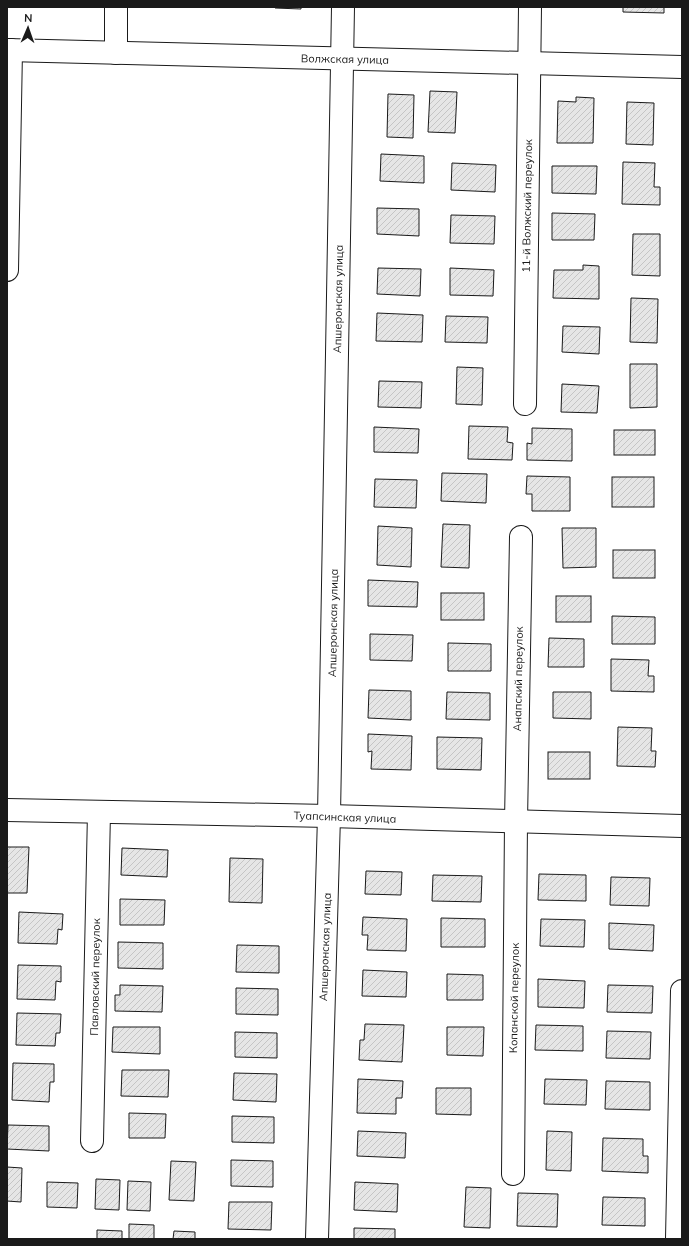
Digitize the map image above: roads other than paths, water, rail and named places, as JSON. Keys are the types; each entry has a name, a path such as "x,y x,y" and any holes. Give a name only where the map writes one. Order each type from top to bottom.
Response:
{"street":[{"path":"116,7 116,53"},
{"name":"Апшеронская улица","path":"317,1239 329,816 343,7"},
{"name":"11-й Волжский переулок","path":"525,404 528,63 530,7"},
{"path":"7,270 9,50"},
{"name":"Волжская улица","path":"9,50 682,67"},
{"name":"Анапский переулок","path":"516,822 521,537"},
{"name":"Туапсинская улица","path":"7,810 329,816 682,826"},
{"name":"Павловский переулок","path":"92,1142 99,812"},
{"name":"Копанской переулок","path":"513,1174 516,822"},
{"path":"677,1239 682,991"}]}
